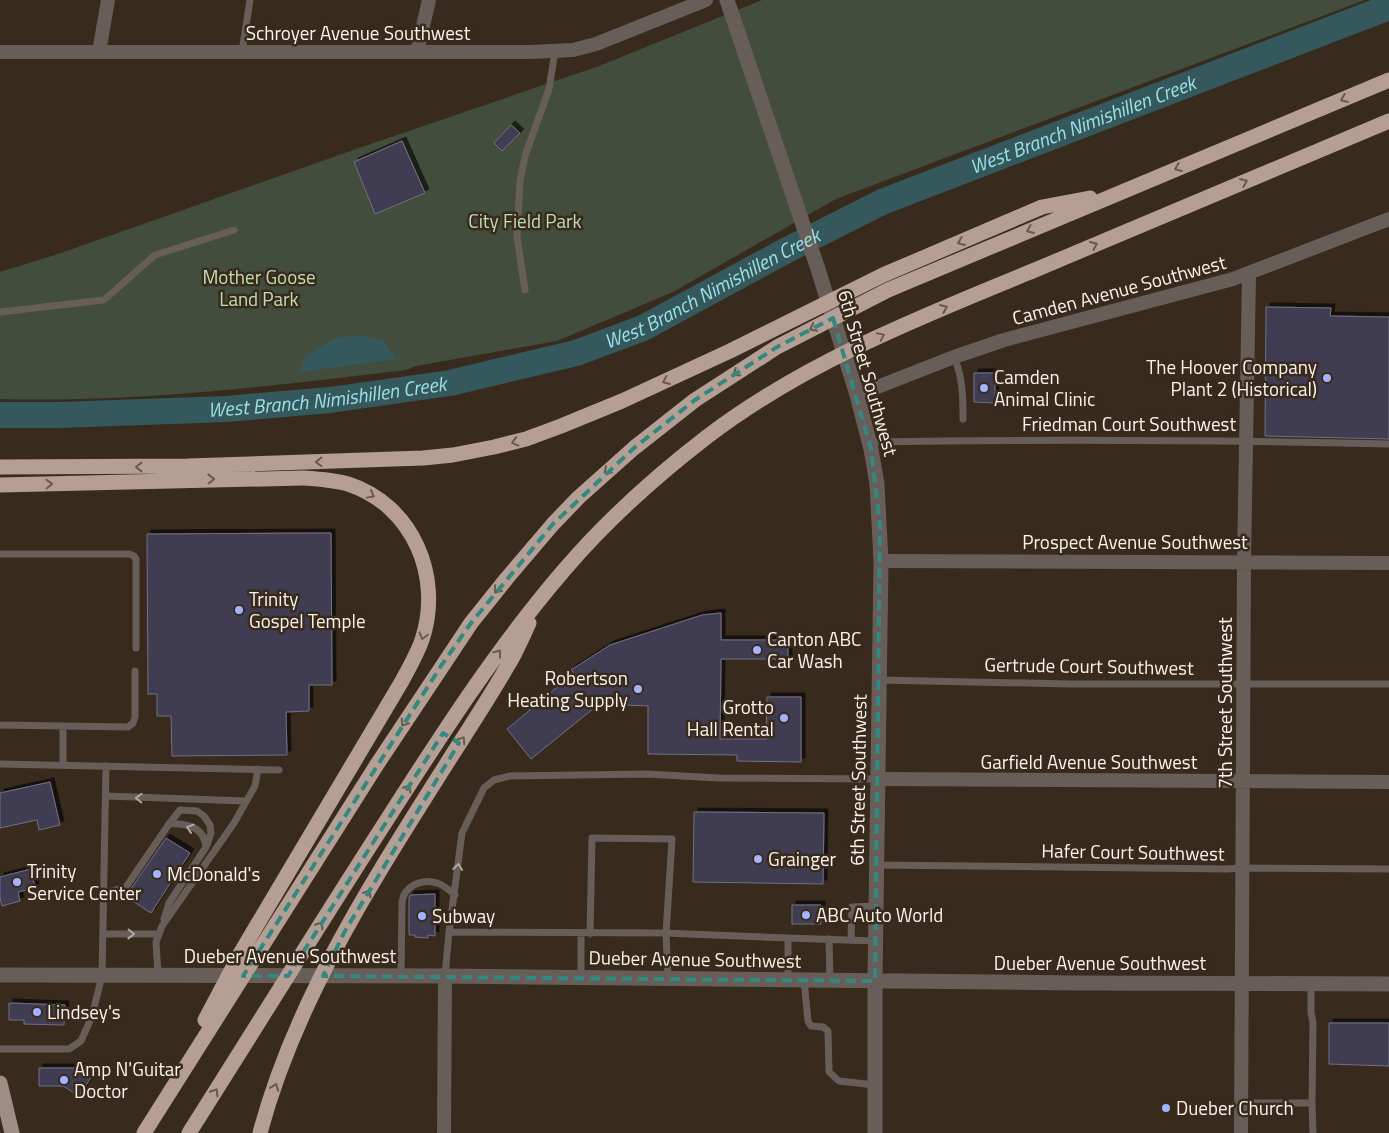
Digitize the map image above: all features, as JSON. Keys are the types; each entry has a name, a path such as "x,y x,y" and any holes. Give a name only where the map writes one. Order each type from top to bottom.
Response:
{"highway":[{"path":"144,1133 471,622 507,578 579,497 634,448 703,394 778,347 888,290 1389,80"},
{"path":"189,1133 438,741 490,663 543,595 590,541 654,480 710,435 791,382 857,347 899,327 1389,121"},
{"path":"0,467 188,466 423,458 453,455 494,447 526,439 622,401 773,330 883,274 1042,208 1123,191"},
{"path":"0,485 293,478 329,480 348,484 364,491 389,508 405,525 424,560 428,582 427,620 422,640 414,659 240,952 161,1107"},
{"path":"260,1133 282,1068 305,1013 345,931 405,829 508,666 543,595"}],"main road":[{"path":"0,1083 12,1133"}],"street":[{"path":"99,52 108,0"},
{"path":"417,52 429,0"},
{"name":"Schroyer Avenue Southwest","path":"0,52 530,52 572,50 596,44 706,0"},
{"name":"6th Street Southwest","path":"727,0 818,269 857,395 877,484 881,561 875,981 875,1133"},
{"name":"Camden Avenue Southwest","path":"857,395 954,357 1004,340 1249,274 1389,219"},
{"name":"7th Street Southwest","path":"1241,1133 1244,561 1249,274"},
{"name":"Prospect Avenue Southwest","path":"881,561 1389,562"},
{"name":"Garfield Avenue Southwest","path":"878,779 1389,782"},
{"name":"Dueber Avenue Southwest","path":"0,975 445,976 1389,984"},
{"path":"444,1133 445,976"}],"lane":[{"path":"242,52 250,0"},
{"path":"525,290 517,237 520,181 525,156 549,89 555,51"},
{"path":"0,312 104,300 156,255 234,230"},
{"path":"954,357 963,385 963,420"},
{"name":"Friedman Court Southwest","path":"869,442 1007,440 1246,441 1389,444"},
{"path":"0,554 129,554 134,556 136,560 136,648"},
{"path":"0,725 128,727 134,723 135,717 136,671"},
{"name":"Gertrude Court Southwest","path":"879,680 1070,684 1389,684"},
{"path":"63,726 63,765"},
{"path":"0,764 279,770"},
{"path":"0,1049 69,1049 82,1041 92,1016 102,976 106,766"},
{"path":"162,926 234,823 255,786 258,769"},
{"path":"445,976 462,833 484,788 494,780 506,776 647,774 718,778 878,779"},
{"path":"106,796 246,801"},
{"path":"108,892 126,886 180,810 197,811 204,816 210,825 211,833 206,847 169,903 156,942 158,976"},
{"path":"169,824 178,824 199,831 205,839 206,847"},
{"path":"590,934 592,838 672,839 666,934 668,978"},
{"name":"Hafer Court Southwest","path":"877,865 1227,870 1242,868 1389,869"},
{"path":"401,976 402,902 405,892 415,885 427,882 438,883 455,895"},
{"path":"851,940 852,907 876,906"},
{"path":"449,932 666,934 876,941"},
{"path":"103,934 159,934"},
{"path":"580,934 581,977"},
{"path":"788,938 788,980"},
{"path":"829,939 830,980"},
{"path":"804,980 808,1021 812,1026 823,1027 828,1031 830,1037 829,1072 839,1081 875,1085"},
{"path":"1311,984 1313,1133"},
{"path":"1242,1103 1312,1103"}],"highlighted area":[{"path":"833,318 871,449 880,526 875,981 323,976 345,931 459,743 443,733 288,976 243,976 441,666 471,623 553,524 634,448 695,400 777,347"}],"green space":[{"name":"City Field Park","path":"762,0 1365,0 836,199 673,292 557,341 416,366 406,370 254,387 153,396 51,400 0,399 0,272 61,253 599,66"}],"water":[{"path":"357,335 383,340 397,359 300,372 305,356 333,339"}],"building":[{"path":"511,125 520,133 502,151 494,143"},
{"path":"402,141 425,193 375,214 354,162"},
{"name":"The Hoover Company Plant 2 (Historical)","path":"1266,307 1331,308 1330,316 1389,317 1389,439 1265,436"},
{"name":"Camden Animal Clinic","path":"974,373 995,373 995,403 974,402"},
{"name":"Trinity Gospel Temple","path":"331,533 332,685 309,685 309,711 286,712 287,755 172,756 171,716 157,716 157,694 148,694 147,534"},
{"name":"Robertson Heating Supply","path":"721,613 721,640 788,640 788,659 721,659 720,739 766,739 767,697 801,697 801,762 737,761 737,755 648,754 648,706 599,704 531,759 507,729 574,673 571,670 610,645 702,615"},
{"path":"50,782 60,825 39,830 37,820 0,828 0,793"},
{"name":"Grainger","path":"694,812 824,813 823,884 693,882"},
{"name":"McDonald's","path":"166,838 190,853 151,913 128,898 130,895 128,893"},
{"name":"Trinity Service Center","path":"31,869 35,888 18,892 20,901 2,906 0,877"},
{"name":"Subway","path":"435,894 435,936 428,935 428,938 409,935 410,895"},
{"name":"ABC Auto World","path":"792,905 821,905 821,924 792,924"},
{"name":"Lindsey's","path":"9,1003 65,1005 64,1025 24,1024 24,1020 9,1020"},
{"path":"1329,1023 1389,1023 1389,1066 1329,1064"},
{"name":"Amp N'Guitar Doctor","path":"39,1068 85,1068 94,1073 79,1096 63,1086 39,1086"}],"waterway":[{"name":"West Branch Nimishillen Creek","path":"0,415 59,415 226,409 330,400 450,383 576,353 643,328 787,250 882,202 1389,7"}],"place":[{"name":"The Hoover Company Plant 2 (Historical)","path":"1327,378"},
{"name":"Camden Animal Clinic","path":"984,388"},
{"name":"Trinity Gospel Temple","path":"239,610"},
{"name":"Canton ABC Car Wash","path":"757,650"},
{"name":"Robertson Heating Supply","path":"638,689"},
{"name":"Grotto Hall Rental","path":"784,718"},
{"name":"Grainger","path":"758,859"},
{"name":"McDonald's","path":"157,874"},
{"name":"Trinity Service Center","path":"17,882"},
{"name":"ABC Auto World","path":"806,915"},
{"name":"Subway","path":"422,916"},
{"name":"Lindsey's","path":"37,1012"},
{"name":"Amp N'Guitar Doctor","path":"64,1080"},
{"name":"Dueber Church","path":"1166,1108"}],"park label":[{"name":"Mother Goose Land Park","path":"259,288"}]}
